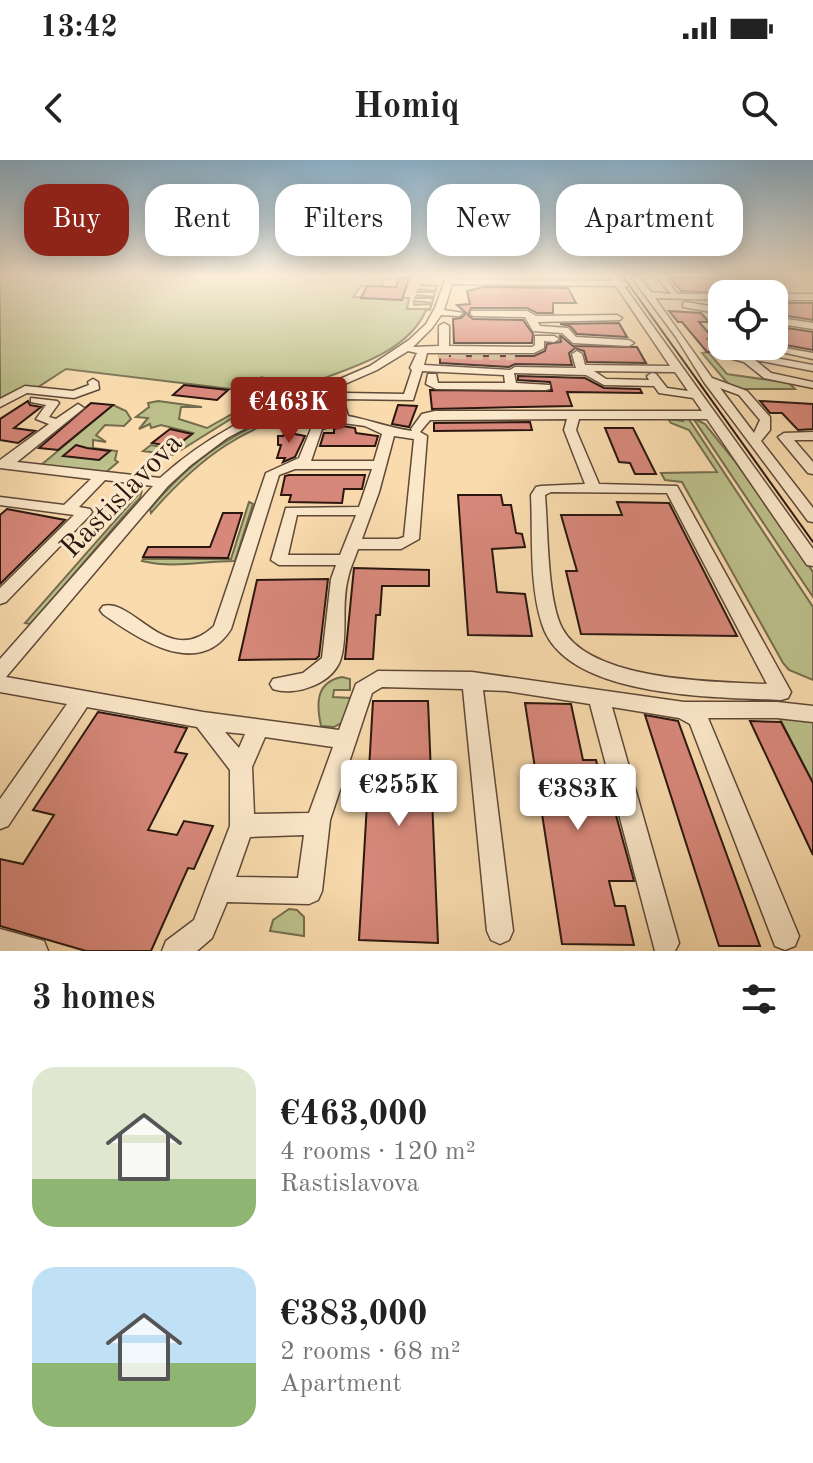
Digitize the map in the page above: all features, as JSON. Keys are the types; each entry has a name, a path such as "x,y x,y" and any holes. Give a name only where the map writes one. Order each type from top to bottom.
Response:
{"street":[{"name":"Rastislavova","path":"0,672 163,483 211,442 261,415 413,351 428,327 441,319 442,312"},
{"path":"637,312 813,561"},
{"path":"662,312 708,380 813,518"},
{"path":"441,351 441,319 459,313"},
{"path":"474,313 527,314 536,329 565,330 569,339"},
{"path":"532,319 617,318"},
{"path":"788,322 813,326"},
{"path":"306,396 409,398 415,368 413,351 530,351 540,348 538,338 629,343"},
{"path":"788,351 813,356"},
{"path":"577,354 581,368 678,369"},
{"path":"748,360 768,376 813,385"},
{"path":"777,360 813,368"},
{"path":"342,398 358,386 372,367"},
{"path":"415,368 504,371 509,373 511,386"},
{"path":"515,370 585,372 604,382 656,383"},
{"path":"649,371 666,392 695,395"},
{"path":"432,376 432,384 436,386 546,387"},
{"path":"265,380 325,388"},
{"path":"708,380 743,393 766,420 764,430 753,441"},
{"path":"0,404 25,389 79,395 91,391 96,385 93,382"},
{"path":"358,386 411,388"},
{"path":"342,398 342,419"},
{"path":"0,411 28,399 51,402 53,407 42,419 58,423"},
{"path":"368,423 371,402"},
{"path":"3,464 78,408"},
{"path":"417,429 426,417 435,415 709,415"},
{"path":"574,416 570,430 594,488"},
{"path":"109,610 163,644 195,644 217,636 222,629 273,473 296,465 307,457 317,427 342,419 368,423 389,432 421,436 411,539 401,544 352,544"},
{"path":"280,684 315,677 325,671 331,659 339,579 365,511 389,432"},
{"path":"813,436 784,437 813,470"},
{"path":"3,464 163,483"},
{"path":"296,465 379,465"},
{"path":"67,510 101,477"},
{"path":"551,488 594,488 672,489 781,692 647,680 614,673 568,649 555,634 547,615 538,495 541,490 551,488"},
{"path":"0,501 85,512 0,598"},
{"path":"346,560 279,560 291,511 365,511"},
{"path":"472,680 500,931"},
{"path":"219,889 309,891 318,820 363,689 373,681 472,680 556,689 683,710 777,710 813,714"},
{"path":"0,684 203,720 346,740"},
{"path":"599,698 665,943"},
{"path":"0,818 82,699"},
{"path":"683,710 698,719 785,936"},
{"path":"203,720 241,767"},
{"path":"176,951 203,929 219,889 242,826 241,767 259,727"},
{"path":"242,826 309,824 318,820"},
{"path":"0,943 34,951"}],"green space":[{"path":"0,312 425,312 417,325 392,348 311,383 289,381 314,387 262,409 255,409 293,393 265,404 281,395 66,369 35,389 0,403"},
{"path":"708,352 708,360 715,360 727,374 789,383 795,389 741,389 730,386 702,353"},
{"path":"158,401 202,407 181,407 179,419 207,428 234,413 237,415 173,455 143,451 151,445 173,449 193,433 161,425 151,428 150,424 139,429 148,418 136,417 149,407 148,403"},
{"path":"300,404 318,407 268,423 225,446 187,475 151,513 150,509 184,473 218,446"},
{"path":"113,405 126,411 131,419 124,426 105,425 96,435 106,442 93,440 93,448 117,451 115,460 118,462 105,473 41,465"},
{"path":"682,418 688,418 813,607 813,680 789,670 783,663 682,482 665,480 661,473 717,472 689,430 668,419 683,421"},
{"path":"693,418 705,424 734,460 813,572 813,597"},
{"path":"142,490 140,498 30,624 25,623"},
{"path":"249,502 253,504 235,561 177,565 142,561 231,559"},
{"path":"342,677 350,679 350,690 334,690 333,697 351,698 343,722 334,727 321,726 320,695 327,684"},
{"path":"778,715 813,716 813,783"},
{"path":"289,909 297,910 304,917 304,936 270,931 273,920"}],"building":[{"path":"469,312 468,315 473,319 523,320 533,334 532,343 454,343 453,319 461,318"},
{"path":"670,312 701,313 708,321 699,322 708,332 708,352 707,352 682,322 678,322"},
{"path":"788,312 813,312 813,320 788,316"},
{"path":"619,323 627,337 577,334 570,326 560,324"},
{"path":"788,328 813,332 813,350 788,346"},
{"path":"560,336 573,346 637,347 646,363 587,362 584,351 575,348 569,353 572,365 515,364 509,367 440,363 440,356 534,356 545,351 547,344 561,342"},
{"path":"518,376 585,378 604,388 640,389 642,393 567,392 572,406 432,409 430,390 552,391 550,382 518,380"},
{"path":"184,385 228,390 217,400 173,395"},
{"path":"28,401 30,405 41,407 14,428 35,431 18,443 0,440 0,419"},
{"path":"760,401 813,404 813,429 798,430 782,413 770,413"},
{"path":"91,403 113,405 58,450 39,448"},
{"path":"398,405 417,406 409,427 392,424"},
{"path":"530,422 532,430 434,431 434,423"},
{"path":"343,426 355,428 356,433 378,436 375,446 320,446 324,433 334,433 334,429"},
{"path":"605,428 633,428 656,474 635,474 630,463 619,462"},
{"path":"170,429 192,434 175,447 152,443"},
{"path":"285,432 305,436 295,457 283,462 285,458 277,458 281,445 278,445 278,436 283,436"},
{"path":"76,445 110,451 99,460 63,456"},
{"path":"365,475 362,489 344,489 342,503 289,502 291,495 281,495 285,476"},
{"path":"458,495 501,495 503,505 511,505 516,533 522,534 525,547 492,549 497,592 525,594 532,636 468,635"},
{"path":"617,502 669,503 737,636 581,634 566,571 577,571 561,515 622,515"},
{"path":"7,509 65,520 0,584 0,515"},
{"path":"223,513 242,513 228,558 143,557 148,547 210,547"},
{"path":"354,568 429,570 429,586 382,586 380,615 376,615 373,659 345,659"},
{"path":"328,579 319,656 316,659 239,660 257,580"},
{"path":"373,701 428,701 438,943 359,940"},
{"path":"525,703 571,704 583,760 596,760 605,797 611,797 634,881 609,881 615,906 625,906 634,945 562,944"},
{"path":"98,712 187,728 175,752 187,754 148,830 177,835 184,821 213,826 194,869 188,868 151,951 86,951 0,926 0,859 23,864 54,815 33,810"},
{"path":"645,715 678,721 760,946 719,946"},
{"path":"750,721 781,722 813,783 813,855"}],"tunnel":[{"path":"465,354 438,353 515,355"}],"tram line":[{"path":"648,312 813,542"}]}
